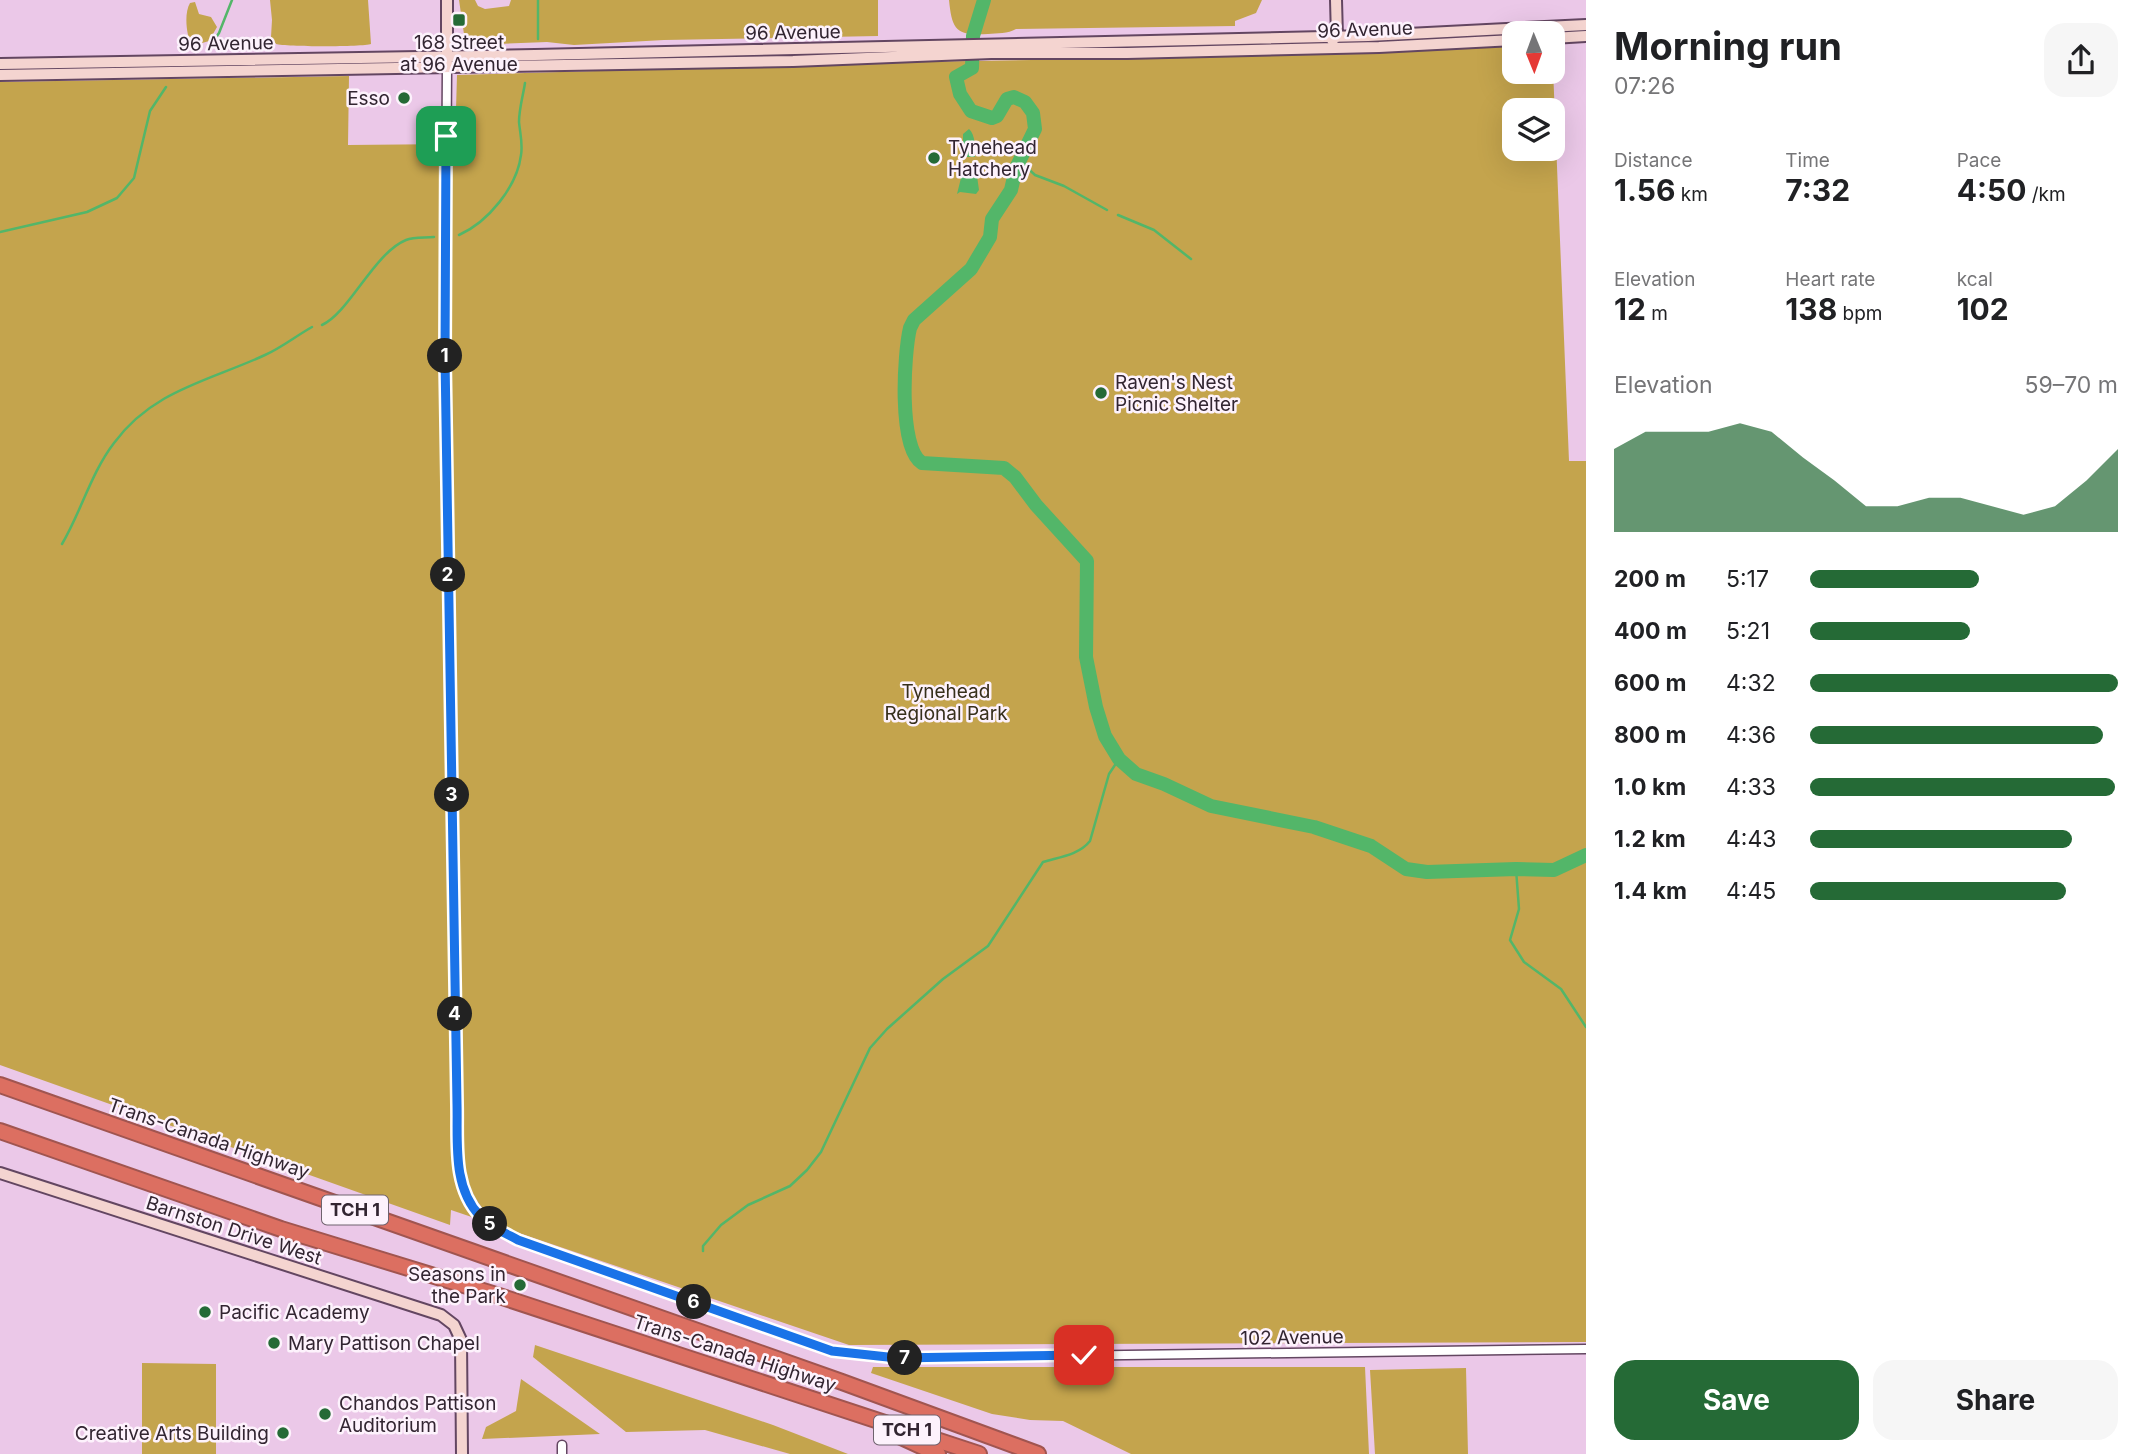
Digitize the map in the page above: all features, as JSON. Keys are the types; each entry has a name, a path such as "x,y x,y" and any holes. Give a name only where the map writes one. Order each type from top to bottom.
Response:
{"highway":[{"name":"Trans-Canada Highway","path":"0,1085 828,1377 1038,1454"},
{"name":"Trans-Canada Highway","path":"0,1131 281,1229 493,1294 979,1454"},
{"path":"835,1406 938,1454"}],"main road":[{"path":"447,0 447,62"},
{"path":"1320,48 1337,37 1336,0"},
{"name":"96 Avenue","path":"0,75 991,49 1586,25"},
{"path":"1565,37 1586,36"},
{"name":"96 Avenue","path":"991,49 1127,53 1502,40"},
{"name":"96 Avenue","path":"0,64 447,62"},
{"name":"Barnston Drive West","path":"0,1173 441,1315 454,1325 461,1340 462,1454"}],"street":[{"name":"102 Avenue","path":"447,62 445,358 457,1104 460,1176 473,1206 493,1227 518,1240 832,1351 897,1358 1586,1349"}],"green space":[{"path":"270,0 368,0 371,44 276,44 271,37"},
{"path":"459,0 475,0 478,6 485,9 509,6 511,0 878,0 878,36 664,40 574,45 547,42 473,45 465,41"},
{"path":"949,0 1262,0 1256,13 1235,21 1235,26 1016,29 1006,33 969,34 962,32 954,24"},
{"path":"195,2 199,14 211,17 217,27 209,41 192,46 186,18 190,3"},
{"name":"Tynehead Regional Park","path":"1502,46 1502,84 1554,84 1554,98 1502,98 1502,161 1557,161 1569,461 1586,461 1586,1342 849,1345 451,1210 450,1225 0,1065 0,82 349,76 348,145 455,144 457,75"},
{"path":"535,1345 773,1425 848,1454 790,1454 705,1430 626,1432 533,1357"},
{"path":"142,1363 216,1364 216,1454 142,1454"},
{"path":"873,1367 1365,1367 1369,1454 1131,1454 1063,1421 1030,1420 992,1414 871,1373"},
{"path":"1466,1368 1468,1454 1375,1454 1370,1370"},
{"path":"521,1379 600,1434 482,1439 486,1427 516,1411"}],"shaded area":[{"path":"969,129 974,138 975,157 966,157 963,152 963,134"},
{"path":"964,166 976,169 979,190 976,194 957,194"}],"waterway":[{"path":"208,49 219,33 232,0"},
{"path":"538,0 538,39"},
{"path":"984,0 973,36 972,68 956,77 960,94 971,111 992,118 997,116 1007,99 1014,97 1025,102 1033,113 1035,129 1016,168 1011,190 992,219 990,237 971,269 914,320 910,328 905,378 909,439 914,454 922,463 1004,468 1015,477 1036,505 1087,561 1086,657 1105,736 1119,759 1136,774 1211,806 1314,827 1371,846 1406,869 1427,872 1554,870 1586,855"},
{"path":"459,235 490,212 514,179 522,151 519,117 525,83"},
{"path":"0,232 87,212 117,198 134,178 150,111 166,87"},
{"path":"1019,160 1035,175 1064,186 1107,210"},
{"path":"1118,215 1154,230 1191,259"},
{"path":"322,325 342,308 372,269 394,247 409,239 434,237"},
{"path":"62,544 99,467 129,425 164,399 271,352 312,327"},
{"path":"703,1251 703,1246 721,1225 748,1205 790,1186 807,1170 821,1152 870,1048 887,1029 943,979 988,946 1043,862 1075,852 1090,841 1109,774 1119,759"},
{"path":"1516,869 1519,909 1510,940 1524,962 1561,989 1586,1027"}],"place":[{"name":"168 Street at 96 Avenue","path":"459,20"},
{"name":"Esso","path":"404,98"},
{"name":"Tynehead Hatchery","path":"934,158"},
{"name":"Raven's Nest Picnic Shelter","path":"1101,393"},
{"name":"Seasons in the Park","path":"520,1285"},
{"name":"Pacific Academy","path":"205,1312"},
{"name":"Mary Pattison Chapel","path":"274,1343"},
{"name":"Chandos Pattison Auditorium","path":"325,1414"},
{"name":"Creative Arts Building","path":"283,1433"}],"route":[{"path":"446,136 445,358 457,1104 458,1159 465,1192 473,1206 493,1227 518,1240 832,1351 897,1358 1084,1355"}]}
